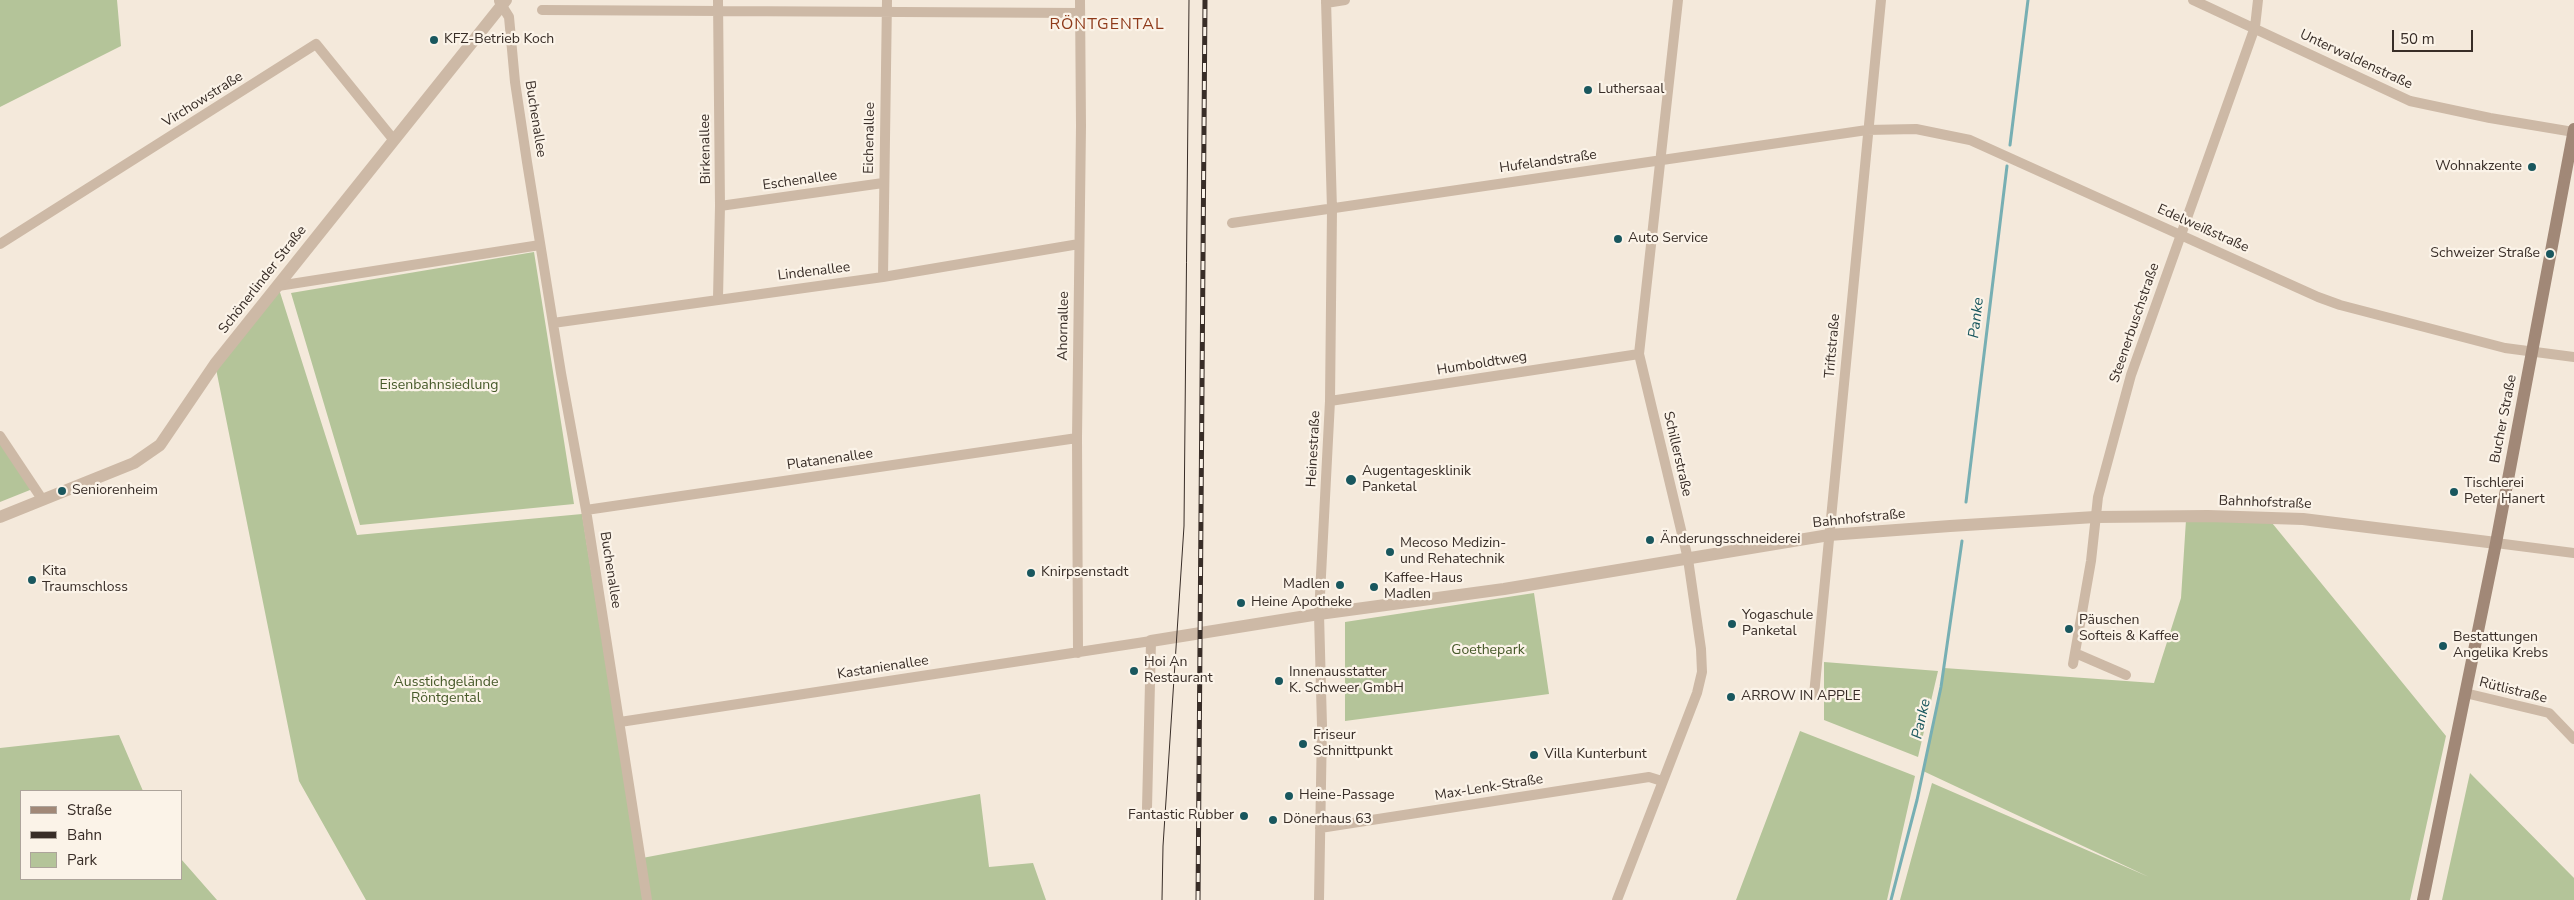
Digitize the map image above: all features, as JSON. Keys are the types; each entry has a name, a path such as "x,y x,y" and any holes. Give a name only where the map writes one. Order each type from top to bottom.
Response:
{"main road":[{"name":"Bucher Straße","path":"2423,900 2496,543 2574,131"}],"street":[{"name":"Eichenallee","path":"883,277 886,0"},
{"name":"Ahornallee","path":"1078,653 1077,438 1080,0"},
{"path":"1326,1 1344,0"},
{"name":"Schillerstraße","path":"1617,900 1697,693 1702,672 1702,649 1688,559 1639,354 1662,159 1678,0"},
{"name":"Triftstraße","path":"1814,696 1881,0"},
{"name":"Unterwaldenstraße","path":"2192,0 2255,27 2410,100 2490,118 2574,131"},
{"name":"Steenerbuschstraße","path":"2072,664 2092,561 2098,498 2131,375 2255,27 2258,0"},
{"name":"Heinestraße","path":"1319,900 1322,726 1319,614 1330,401 1332,208 1326,1"},
{"name":"Schönerlinder Straße","path":"0,517 134,463 160,445 215,364 502,2"},
{"name":"Buchenallee","path":"502,2 509,17 515,82 540,245 586,510 647,900"},
{"path":"542,10 718,5 886,12 1080,13"},
{"name":"Birkenallee","path":"718,5 720,206 718,298"},
{"name":"Virchowstraße","path":"0,244 316,44 393,139"},
{"name":"Edelweißstraße","path":"1867,130 1916,129 1970,140 2318,297 2340,305 2532,353"},
{"name":"Hufelandstraße","path":"1232,223 1867,130"},
{"name":"Eschenallee","path":"720,206 883,183"},
{"name":"Lindenallee","path":"553,323 718,298 883,277 1079,244"},
{"path":"278,286 540,245"},
{"path":"2532,353 2574,357"},
{"name":"Humboldtweg","path":"1330,401 1639,354"},
{"path":"0,436 42,499"},
{"name":"Platanenallee","path":"586,510 1077,438"},
{"name":"Bahnhofstraße","path":"1151,641 1319,614 1495,590 1829,536 2096,517 2208,516 2303,518 2574,553"},
{"path":"1146,808 1151,641"},
{"name":"Kastanienallee","path":"620,722 1151,641"},
{"path":"2075,653 2126,675"},
{"name":"Rütlistraße","path":"2465,693 2549,713 2574,739"},
{"name":"Max-Lenk-Straße","path":"1320,828 1649,776 1662,781"}],"green space":[{"path":"0,0 117,0 121,46 0,107"},
{"name":"Eisenbahnsiedlung","path":"534,252 574,504 360,525 291,293"},
{"name":"Ausstichgelände Röntgental","path":"278,286 357,535 582,514 637,859 980,794 989,867 1033,863 1046,900 366,900 299,781 215,364"},
{"path":"0,435 35,488 0,502"},
{"path":"2268,518 2446,736 2410,900 1900,900 1932,783 2149,877 1923,771 1944,668 2154,683 2181,598 2186,520"},
{"name":"Goethepark","path":"1534,593 1549,694 1345,721 1345,622"},
{"path":"1824,662 1938,671 1918,757 1824,720"},
{"path":"1800,731 1915,776 1887,900 1736,900"},
{"path":"119,735 143,790 20,790 20,880 182,880 182,860 217,900 0,900 0,748"},
{"path":"2470,773 2574,878 2574,900 2442,900"}],"waterway":[{"name":"Panke","path":"2010,145 2028,0"},
{"name":"Panke","path":"1966,502 2007,166"},
{"name":"Panke","path":"1891,900 1917,800 1941,687 1962,541"}],"tram line":[{"path":"1162,900 1163,846 1184,526 1189,0"}],"railway":[{"path":"1198,900 1205,0"}],"place":[{"name":"KFZ-Betrieb Koch","path":"434,40"},
{"name":"Luthersaal","path":"1588,90"},
{"name":"Wohnakzente","path":"2532,167"},
{"name":"Auto Service","path":"1618,239"},
{"name":"Schweizer Straße","path":"2550,254"},
{"name":"Augentagesklinik Panketal","path":"1351,480"},
{"name":"Seniorenheim","path":"62,491"},
{"name":"Tischlerei Peter Hanert","path":"2454,492"},
{"name":"Änderungsschneiderei","path":"1650,540"},
{"name":"Mecoso Medizin- und Rehatechnik","path":"1390,552"},
{"name":"Knirpsenstadt","path":"1031,573"},
{"name":"Kita Traumschloss","path":"32,580"},
{"name":"Madlen","path":"1340,585"},
{"name":"Kaffee-Haus Madlen","path":"1374,587"},
{"name":"Heine Apotheke","path":"1241,603"},
{"name":"Yogaschule Panketal","path":"1732,624"},
{"name":"Päuschen Softeis & Kaffee","path":"2069,629"},
{"name":"Bestattungen Angelika Krebs","path":"2443,646"},
{"name":"Hoi An Restaurant","path":"1134,671"},
{"name":"Innenausstatter K. Schweer GmbH","path":"1279,681"},
{"name":"ARROW IN APPLE","path":"1731,697"},
{"name":"Friseur Schnittpunkt","path":"1303,744"},
{"name":"Villa Kunterbunt","path":"1534,755"},
{"name":"Heine-Passage","path":"1289,796"},
{"name":"Fantastic Rubber","path":"1244,816"},
{"name":"Dönerhaus 63","path":"1273,820"}],"district":[{"name":"RÖNTGENTAL","path":"1107,25"}]}
